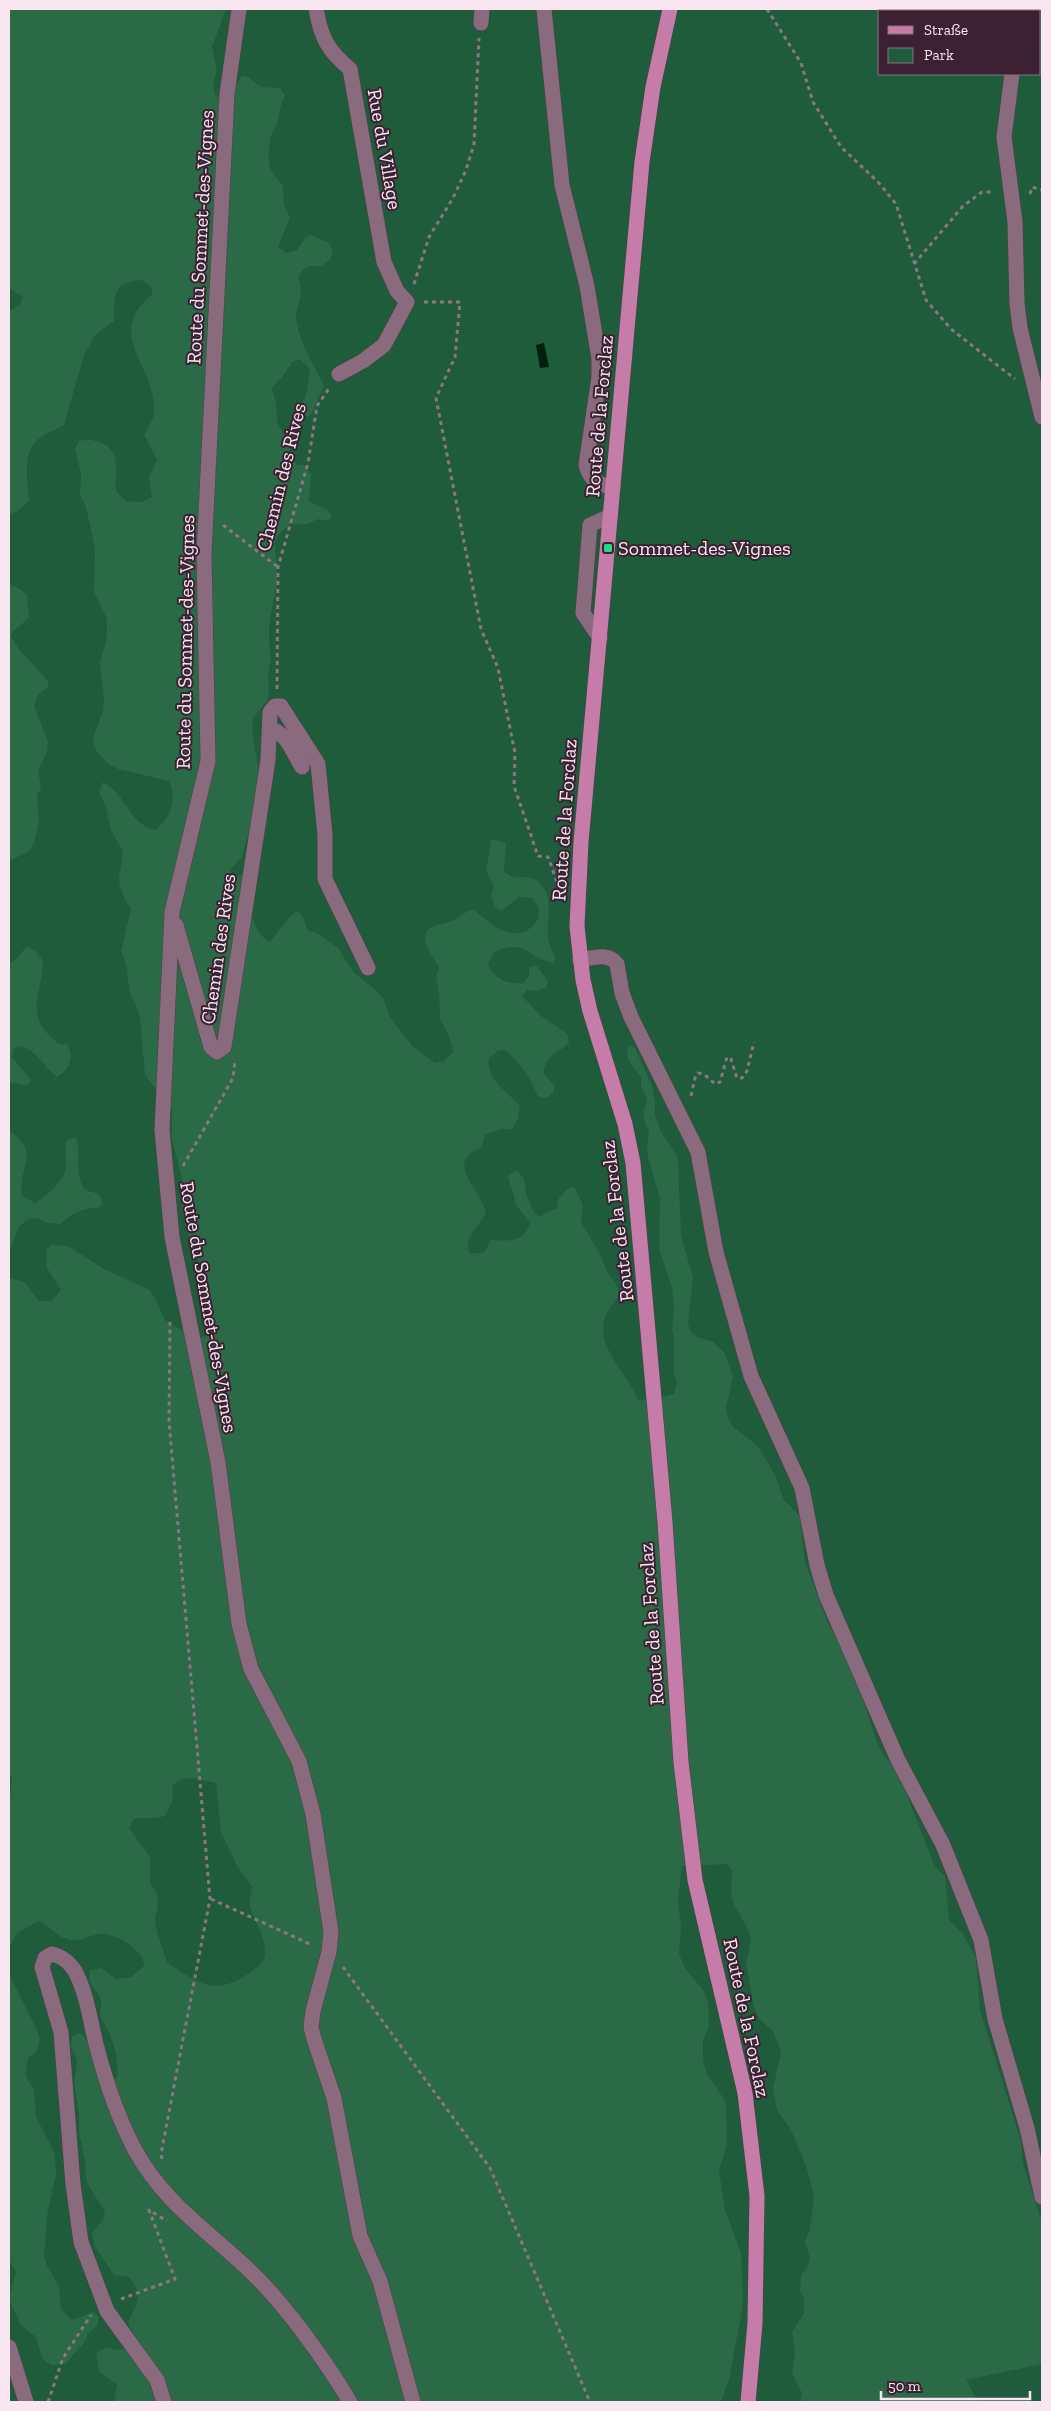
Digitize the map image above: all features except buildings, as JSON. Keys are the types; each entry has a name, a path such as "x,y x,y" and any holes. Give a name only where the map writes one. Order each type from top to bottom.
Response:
{"main road":[{"name":"Route de la Forclaz","path":"670,9 653,88 644,147 581,842 578,917 580,960 590,1011 625,1124 633,1163 665,1522 681,1762 695,1880 745,2093 757,2196 755,2323 748,2402"}],"street":[{"name":"Route du Sommet-des-Vignes","path":"239,9 227,94 204,553 208,762 172,912 162,1130 172,1237 218,1462 238,1624 251,1669 298,1761 313,1814 331,1932 328,1952 312,2011 311,2027 334,2098 360,2236 380,2281 413,2402"},
{"name":"Rue du Village","path":"316,9 322,35 333,55 350,68 384,262 397,291 407,302"},
{"path":"544,9 562,185 587,286 599,359 599,377 586,465 589,474 595,482 601,486 613,487"},
{"path":"1012,75 1004,129 1015,228 1019,321 1042,417"},
{"path":"339,374 363,361 384,344 407,302"},
{"path":"277,705 285,710 318,764 325,835 325,880 368,968"},
{"name":"Chemin des Rives","path":"172,912 212,1047 217,1052 224,1047 265,779 270,710 277,705"},
{"path":"270,729 276,730 282,735 302,766"},
{"path":"580,960 602,956 609,958 617,964 622,993 631,1018 698,1152 716,1252 751,1376 802,1488 817,1565 826,1595 898,1760 943,1845 981,1940 995,2019 1027,2128 1042,2198"},
{"path":"164,2402 157,2380 103,2303 83,2249 77,2217 61,2032 42,1967 45,1958 52,1954 61,1955 74,1971 89,2010 102,2063 124,2126 148,2173 164,2193 250,2270 286,2310 350,2402"},
{"path":"9,2347 26,2402"}],"path":[{"path":"767,9 801,63 813,102 841,147 879,182 896,204 926,300 950,329 1029,389 1037,392"},
{"path":"482,16 477,60 474,144 466,170 453,198 429,237 407,302 460,302 455,357 436,398 481,629 498,668 515,753 514,786 538,856 548,856 562,896 578,917"},
{"path":"914,264 964,206 982,192 1011,192"},
{"name":"Chemin des Rives","path":"277,705 278,567 308,463 316,406 339,374"},
{"path":"207,512 278,567"},
{"path":"686,1126 691,1094 695,1078 698,1074 704,1074 715,1084 720,1082 727,1058 730,1059 738,1078 742,1078 747,1071 754,1042"},
{"path":"164,2162 161,2154 210,1899 169,1422 171,1315"},
{"path":"210,1899 334,1954 490,2168 590,2402"},
{"path":"48,2402 63,2358 98,2304 129,2297 175,2279 149,2210 171,2224"}],"green space":[{"path":"9,9 1042,9 1042,2402 9,2402"},
{"path":"9,9 226,9 212,47 217,69 213,86 215,95 221,99 233,95 237,83 242,76 248,77 261,87 280,88 285,95 278,121 271,137 269,153 269,165 277,180 283,185 284,205 290,218 278,247 286,253 297,250 306,237 311,235 329,243 333,251 331,258 321,266 307,267 298,277 301,292 296,318 299,332 324,386 313,411 309,417 302,415 300,408 306,395 310,369 300,359 292,362 283,376 271,388 276,402 277,422 288,441 290,455 294,462 298,465 304,465 311,474 309,501 329,511 331,518 325,521 318,519 307,524 290,524 278,535 275,542 277,583 269,625 271,657 268,675 269,693 267,701 253,718 252,729 258,768 257,787 267,809 268,823 264,829 255,811 242,857 230,870 231,876 235,877 249,872 249,901 253,920 262,936 269,942 297,911 302,915 308,931 317,933 338,948 354,973 383,998 390,1017 412,1046 435,1063 444,1061 453,1052 449,1036 440,1019 439,992 436,976 439,967 425,940 428,930 474,910 507,932 518,933 530,929 534,925 539,914 538,907 532,898 519,897 501,911 495,907 491,896 494,886 486,871 491,839 506,843 504,871 508,875 532,878 542,885 548,898 548,938 555,957 553,963 520,948 513,947 494,952 488,965 494,974 502,980 512,983 523,983 529,976 529,967 537,966 548,982 546,988 537,991 527,990 522,996 541,1016 564,1031 568,1036 569,1043 553,1055 545,1066 543,1073 554,1085 554,1092 547,1098 538,1097 524,1071 505,1050 499,1050 489,1058 490,1072 498,1084 520,1106 518,1119 512,1129 501,1129 485,1135 481,1148 470,1154 465,1161 467,1177 483,1204 486,1213 472,1233 468,1248 470,1254 484,1252 491,1240 504,1241 515,1239 527,1230 530,1223 515,1204 508,1176 516,1170 524,1178 528,1199 538,1217 557,1208 559,1198 568,1188 574,1187 583,1205 581,1222 609,1275 616,1284 620,1295 609,1310 604,1324 604,1337 608,1349 639,1401 674,1394 677,1381 674,1374 672,1287 659,1249 660,1199 648,1157 647,1144 649,1133 643,1115 647,1099 641,1087 641,1077 630,1062 627,1054 629,1045 635,1048 652,1086 655,1115 660,1130 678,1158 681,1236 693,1277 688,1322 690,1331 697,1337 713,1342 724,1352 733,1376 726,1408 728,1418 733,1427 761,1451 775,1475 784,1500 800,1516 805,1562 828,1623 856,1676 878,1746 901,1780 935,1867 945,1876 949,1920 963,1934 976,1958 980,2010 1021,2141 1023,2164 1042,2222 1042,2364 966,2380 978,2402 800,2402 802,2393 792,2374 795,2352 792,2332 804,2313 804,2299 800,2291 801,2276 808,2266 810,2258 805,2242 810,2229 814,2196 806,2166 791,2130 777,2110 773,2089 781,2052 773,2031 759,2019 754,2007 746,1964 751,1940 748,1929 734,1905 731,1892 732,1871 727,1864 682,1866 678,1902 681,1926 679,1954 685,1968 703,1990 708,2002 709,2026 703,2041 703,2061 707,2074 726,2102 727,2145 719,2170 725,2210 741,2253 743,2302 729,2379 721,2402 114,2402 117,2384 99,2372 96,2353 106,2347 117,2350 123,2349 155,2365 129,2326 128,2322 138,2300 134,2283 129,2277 114,2275 95,2247 92,2233 103,2220 105,2212 86,2181 74,2084 77,2060 71,2047 72,2037 78,2033 83,2035 90,2049 94,2065 113,2081 117,2077 116,2056 109,2033 101,2017 101,2000 91,1983 90,1970 101,1968 116,1979 131,1977 145,1965 143,1959 134,1948 114,1936 101,1934 71,1940 59,1935 38,1921 17,1933 9,1948 9,1802 12,1780 9,1773 9,1275 11,1278 24,1282 39,1301 52,1301 61,1290 47,1268 46,1250 52,1245 68,1246 104,1269 150,1290 165,1320 194,1338 205,1337 211,1329 209,1314 199,1287 198,1256 185,1226 182,1205 184,1186 172,1140 172,1110 145,1075 140,1018 130,994 126,964 121,951 131,909 119,882 123,852 111,830 106,808 99,791 103,782 111,787 138,821 155,830 169,814 172,801 171,788 169,781 118,769 106,762 96,750 93,738 103,711 104,700 100,663 107,637 107,619 94,592 95,549 86,507 80,495 81,474 75,449 79,441 92,440 104,444 113,453 115,459 116,491 126,501 142,502 152,497 149,478 157,460 144,435 154,414 153,397 136,352 132,338 132,324 138,309 152,294 152,288 142,280 132,281 120,287 115,298 114,321 96,334 84,355 64,425 40,438 30,450 27,467 29,501 18,511 9,514 9,311 20,305 23,297 9,288","holes":["191,1778 216,1783 221,1832 237,1866 252,1887 250,1906 265,1947 265,1957 259,1966 240,1979 218,1986 199,1982 167,1962 157,1932 155,1919 158,1904 157,1893 150,1883 150,1857 129,1828 134,1819 165,1816 173,1799 172,1786 180,1780"]},
{"path":"9,584 20,589 27,596 29,618 13,631 11,637 18,648 48,681 48,687 38,695 34,706 48,741 47,752 38,770 41,787 37,796 39,821 34,843 28,852 9,861"},
{"path":"27,946 37,953 43,961 37,1006 41,1025 59,1044 67,1044 71,1058 68,1066 57,1077 27,1048 21,1046 13,1049 12,1057 31,1080 27,1086 9,1082 9,964"},
{"path":"9,1130 19,1138 27,1153 22,1196 35,1203 60,1181 65,1170 67,1140 76,1137 79,1150 78,1169 81,1183 85,1190 99,1194 103,1203 98,1208 77,1212 60,1224 47,1223 38,1218 29,1219 19,1226 9,1252"},
{"path":"9,1974 40,2039 37,2051 28,2058 25,2075 34,2090 36,2117 55,2154 56,2176 48,2209 44,2256 47,2266 59,2286 61,2309 70,2319 76,2319 93,2312 98,2316 98,2324 65,2364 51,2365 42,2358 36,2337 21,2325 9,2299 16,2272 9,2261"}],"shaded area":[{"path":"544,343 549,367 540,368 536,345"}],"place":[{"name":"Sommet-des-Vignes","path":"608,548"}]}
